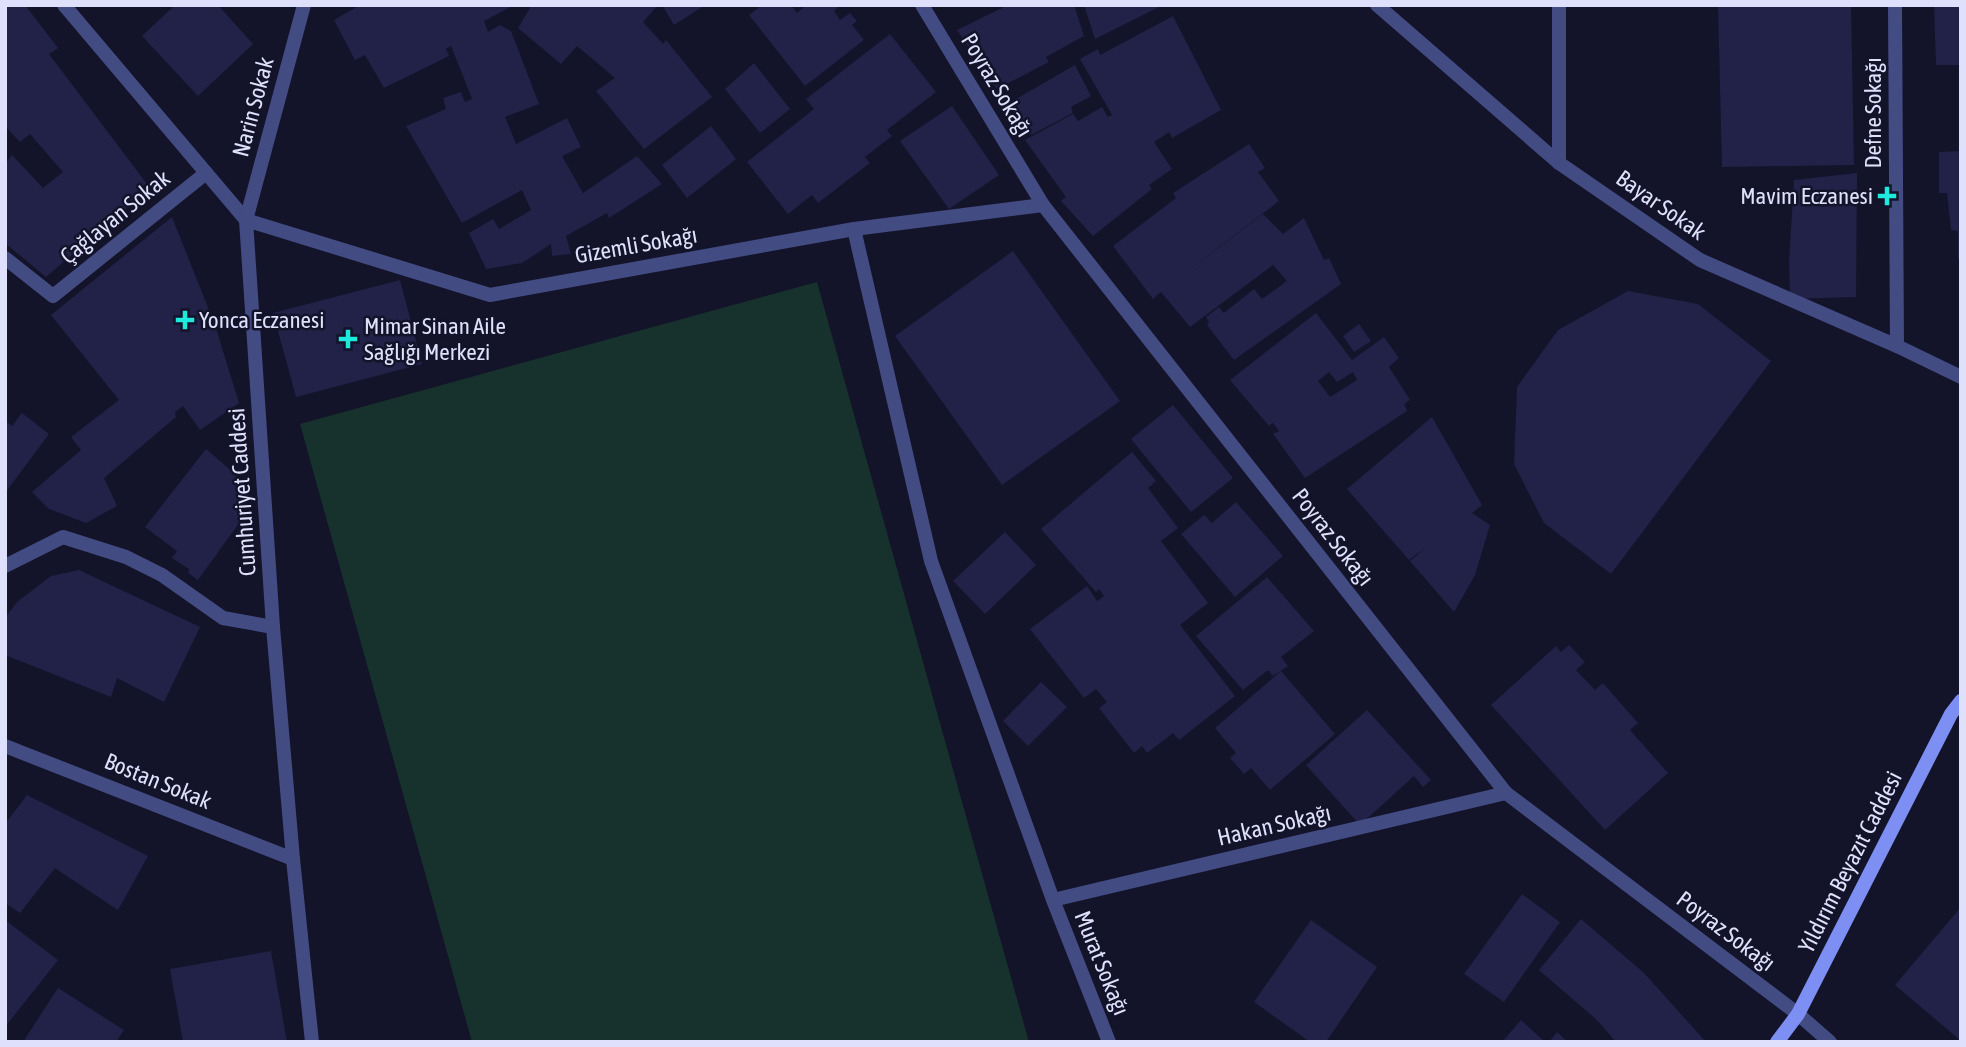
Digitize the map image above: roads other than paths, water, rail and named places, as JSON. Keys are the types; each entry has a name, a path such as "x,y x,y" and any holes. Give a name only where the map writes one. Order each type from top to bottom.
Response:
{"main road":[{"name":"Yıldırım Beyazıt Caddesi","path":"1777,1042 1798,1014 1956,719 1961,701"}],"street":[{"path":"64,5 246,220"},
{"name":"Narin Sokak","path":"246,220 304,5"},
{"name":"Poyraz Sokağı","path":"922,5 1043,205 1506,793 1798,1014 1830,1042"},
{"name":"Bayar Sokak","path":"1377,5 1559,163 1700,260 1897,346 1961,377"},
{"path":"1559,5 1559,163"},
{"name":"Defne Sokağı","path":"1895,5 1897,346"},
{"name":"Çağlayan Sokak","path":"5,258 52,296 206,173"},
{"name":"Gizemli Sokağı","path":"246,220 490,295 854,229 1043,205"},
{"name":"Cumhuriyet Caddesi","path":"246,220 274,627 293,859 312,1042"},
{"name":"Murat Sokağı","path":"854,229 931,561 1053,900 1109,1042"},
{"path":"5,566 64,537 126,557 162,575 223,618 274,627"},
{"name":"Bostan Sokak","path":"5,746 293,859"},
{"name":"Hakan Sokağı","path":"1053,900 1506,793"}],"place":[{"name":"Mavim Eczanesi","path":"1887,196"},
{"name":"Yonca Eczanesi","path":"185,320"},
{"name":"Mimar Sinan Aile Sağlığı Merkezi","path":"348,339"}]}
